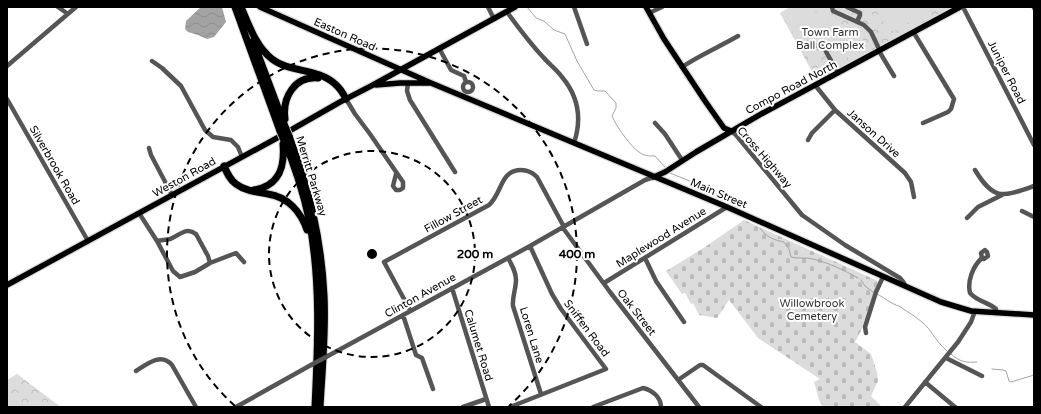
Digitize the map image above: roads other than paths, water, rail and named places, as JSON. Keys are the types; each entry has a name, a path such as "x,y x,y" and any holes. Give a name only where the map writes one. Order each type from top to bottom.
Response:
{"highway":[{"name":"Merritt Parkway","path":"235,7 310,198 315,221 321,258 325,315 320,407"},
{"name":"Merritt Parkway","path":"241,7 284,133 306,207 312,236 317,278 318,334 315,407"},
{"path":"241,7 259,45 272,60 288,67 320,75 330,80 338,87 346,99"},
{"path":"249,190 265,187 272,183 278,176 283,160 285,102 289,93 295,85 304,79 317,78 330,80"},
{"path":"224,166 234,182 244,189 271,194 283,199 292,205 301,215 308,233 317,278"}],"main road":[{"name":"Easton Road","path":"260,7 400,69"},
{"name":"Weston Road","path":"7,285 515,7"},
{"name":"Compo Road North","path":"654,177 665,172 682,160 731,131 960,7"},
{"name":"Cross Highway","path":"647,10 682,67 724,128 731,131"},
{"name":"Main Street","path":"400,69 727,207 948,305 975,311 1034,315"},
{"name":"Weston Road","path":"371,86 431,83"}],"street":[{"path":"58,7 68,14"},
{"path":"7,66 76,7"},
{"path":"488,7 494,18"},
{"path":"574,7 587,44"},
{"path":"647,10 662,7"},
{"path":"832,7 833,12 864,25 871,32 894,76"},
{"path":"847,7 860,13 857,22"},
{"name":"Juniper Road","path":"963,7 1034,145"},
{"path":"507,12 542,57 562,76 572,90 578,106 579,121 574,143"},
{"path":"914,33 954,99 951,109 948,112 923,123"},
{"path":"682,67 702,54 738,36"},
{"path":"816,46 819,45 824,48 838,73"},
{"path":"439,48 451,70 464,76 466,82"},
{"path":"152,61 162,68 181,86 205,130 213,137 231,140 238,147 242,156"},
{"path":"408,83 407,91 410,100 455,172"},
{"name":"Janson Drive","path":"815,85 835,110 905,173 911,182 914,197"},
{"name":"Silverbrook Road","path":"7,99 88,241"},
{"path":"346,99 396,174"},
{"path":"808,140 812,133 835,110"},
{"path":"655,123 665,134 682,160"},
{"name":"Cross Highway","path":"731,131 736,135 802,215 822,230 900,278 905,286"},
{"path":"149,148 151,156 172,195"},
{"name":"Fillow Street","path":"410,310 384,262 490,205 494,200 504,178 510,172 526,170 538,177 564,227"},
{"path":"975,170 988,188 993,192 1002,195"},
{"name":"Clinton Avenue","path":"236,407 410,310 530,246 645,180 654,177"},
{"path":"967,218 978,208 1002,195 1034,186"},
{"name":"Maplewood Avenue","path":"604,283 727,207"},
{"path":"1022,211 1034,217"},
{"path":"139,213 174,271 180,277 195,272 210,263 236,253 244,262"},
{"name":"Oak Street","path":"564,227 604,283 699,407"},
{"path":"157,241 170,239 187,231 193,232 196,234 208,256 210,263"},
{"name":"Sniffen Road","path":"510,407 606,369 559,305 530,246"},
{"name":"Loren Lane","path":"508,258 515,274 516,281 513,306 541,394"},
{"path":"645,258 656,281 684,322"},
{"path":"982,258 973,271 970,282 970,293 978,300 993,306 996,309 996,313"},
{"path":"866,333 865,327 876,292 883,277"},
{"name":"Calumet Road","path":"452,288 489,407"},
{"path":"905,407 948,355 971,322 975,311"},
{"path":"403,314 416,355 422,358 433,389"},
{"path":"948,355 982,376"},
{"path":"136,371 153,361 163,358 172,365 196,407"},
{"path":"678,380 700,365 703,365 761,407"},
{"path":"925,382 954,407"},
{"path":"593,407 643,388 648,389 658,397 661,401 661,407"},
{"path":"463,407 486,399"}],"water":[{"path":"201,7 222,7 226,22 214,37 207,39 188,32 185,29 186,21"}],"waterway":[{"path":"527,7 536,18 544,21 554,30 565,34 577,61 594,90 605,91 616,103 616,108 612,116 632,146 645,155 655,156 665,167"},
{"path":"670,173 716,194"},
{"path":"760,228 770,238 784,242 789,249 791,257 810,258 836,267 858,278"},
{"path":"861,280 865,286 873,292"},
{"path":"877,294 899,306 920,321 928,328 938,342 947,351"},
{"path":"951,354 957,359 963,361 977,362"},
{"path":"992,369 1006,371 1009,381 1011,382 1034,375"}],"park label":[{"name":"Town Farm Ball Complex","path":"830,38"},
{"name":"Willowbrook Cemetery","path":"812,309"}]}
